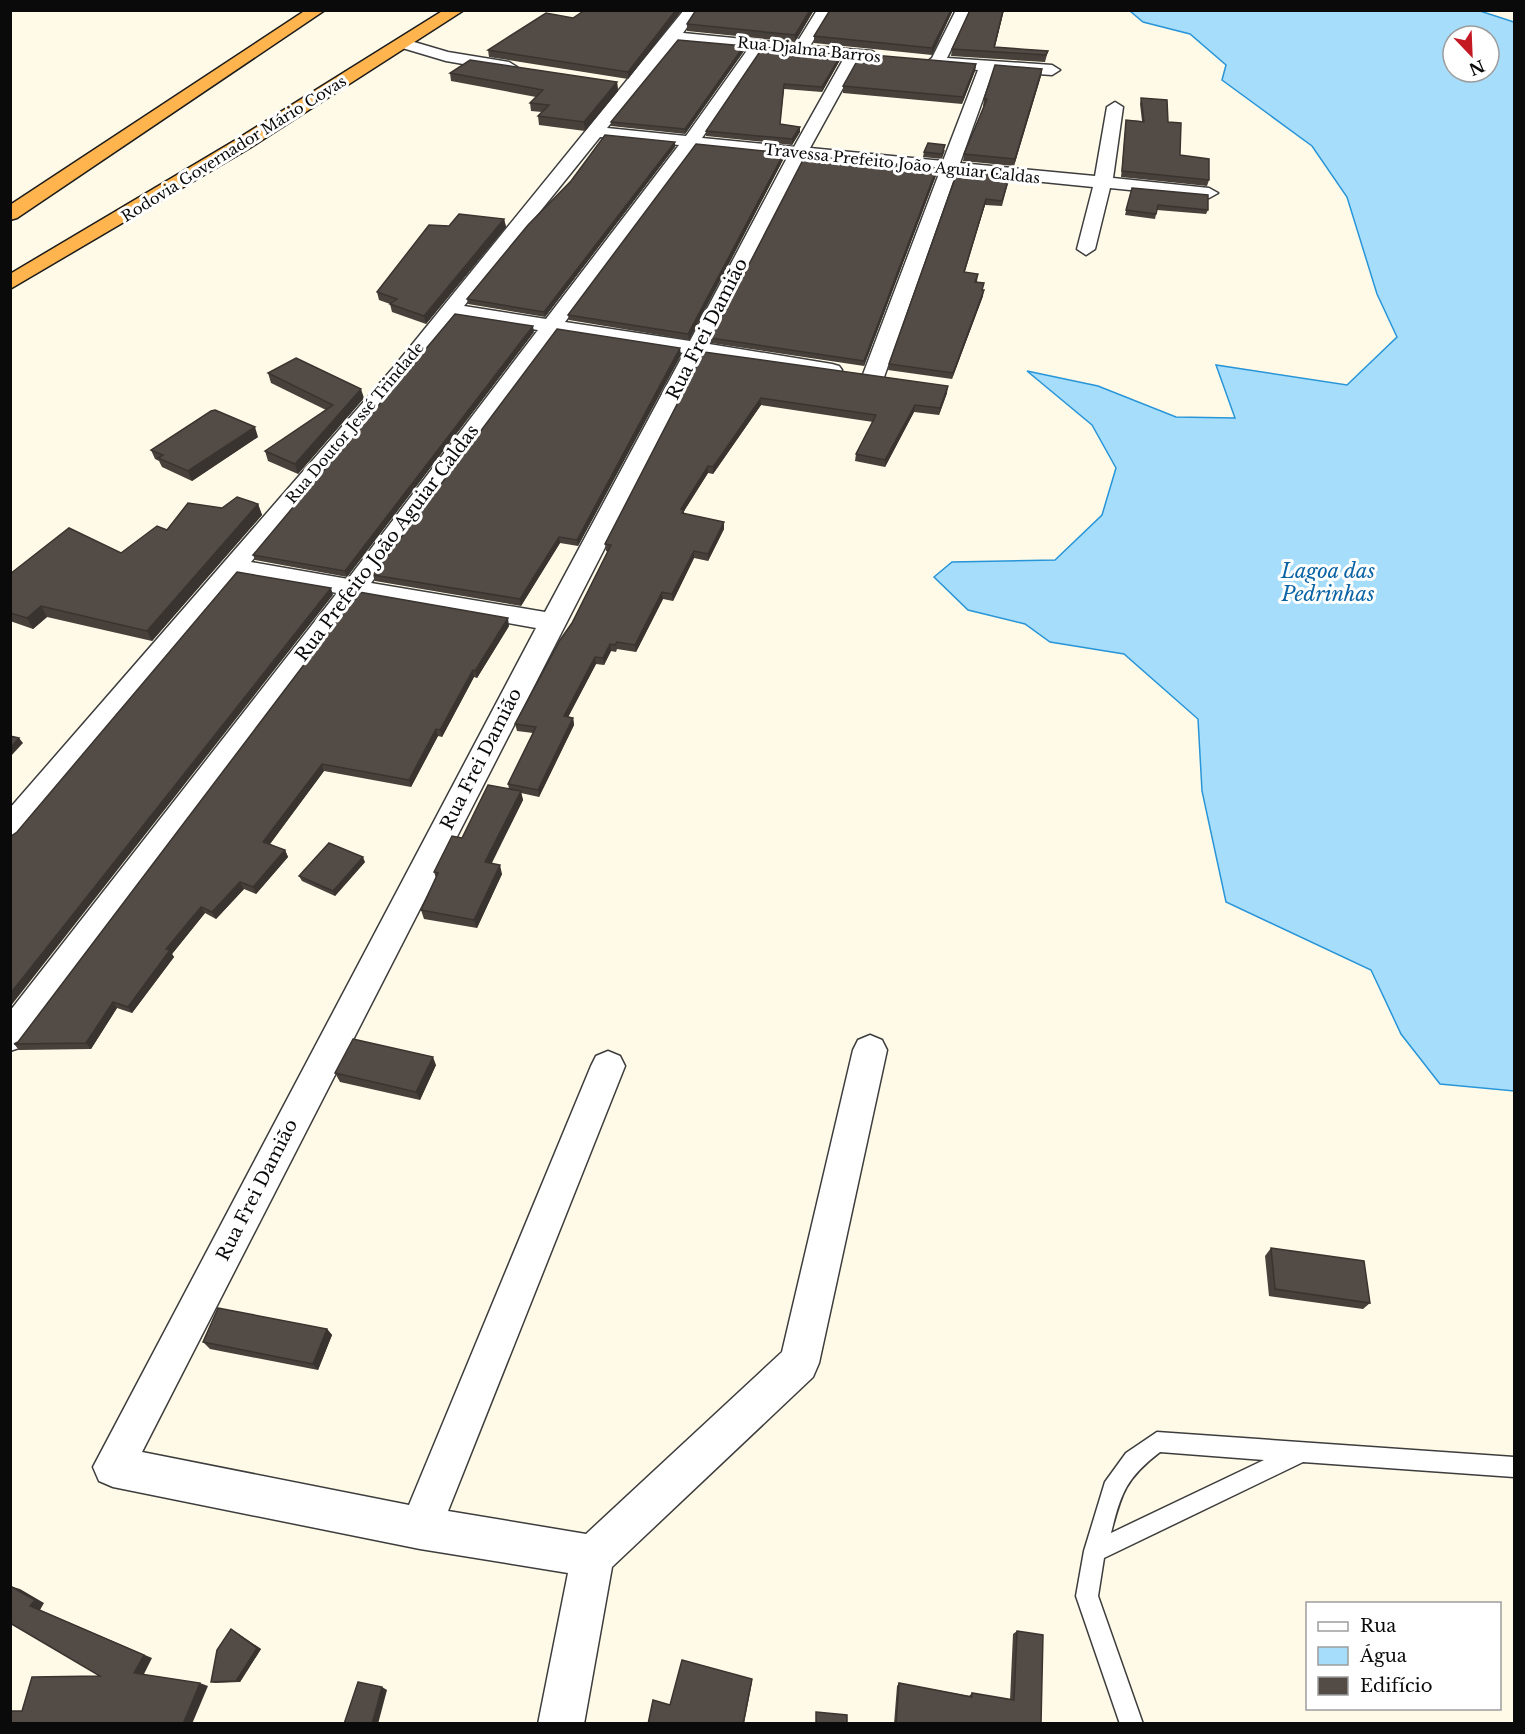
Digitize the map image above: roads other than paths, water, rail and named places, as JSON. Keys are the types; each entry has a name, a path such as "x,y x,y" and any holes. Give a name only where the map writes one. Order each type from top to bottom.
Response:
{"highway":[{"path":"10,214 317,10"},
{"name":"Rodovia Governador Mário Covas","path":"10,283 112,224 456,10"}],"street":[{"name":"Rua Doutor Jessé Trindade","path":"10,829 450,310 674,37 692,10"},
{"path":"800,49 825,10"},
{"path":"938,62 963,10"},
{"name":"Rua Djalma Barros","path":"674,37 885,57"},
{"path":"404,44 446,56 528,70"},
{"name":"Rua Prefeito João Aguiar Caldas","path":"10,1037 354,588 690,142 758,45"},
{"name":"Rua Frei Damião","path":"420,1528 113,1467 552,622 698,349 795,154 854,54"},
{"path":"917,60 1052,70"},
{"path":"873,377 987,66"},
{"path":"610,82 633,86"},
{"path":"1086,249 1103,183 1115,107"},
{"name":"Travessa Prefeito João Aguiar Caldas","path":"595,132 1209,194"},
{"path":"450,310 896,380"},
{"path":"231,567 552,622"},
{"path":"561,1724 593,1556 799,1363 870,1050"},
{"path":"593,1556 420,1528 608,1066"}],"lane":[{"path":"1132,1724 1087,1596 1095,1551 1112,1489 1133,1460 1157,1442 1515,1467"},
{"path":"1095,1551 1300,1453"}],"water":[{"name":"Lagoa das Pedrinhas","path":"1477,10 1514,22 1514,1091 1440,1084 1401,1034 1371,970 1226,902 1202,791 1198,719 1124,654 1050,642 1025,624 968,610 934,577 952,562 1055,560 1102,515 1116,468 1092,425 1027,371 1098,386 1176,417 1235,418 1216,365 1347,385 1397,337 1377,294 1347,197 1312,146 1222,80 1226,65 1190,34 1143,22 1130,11"}]}
